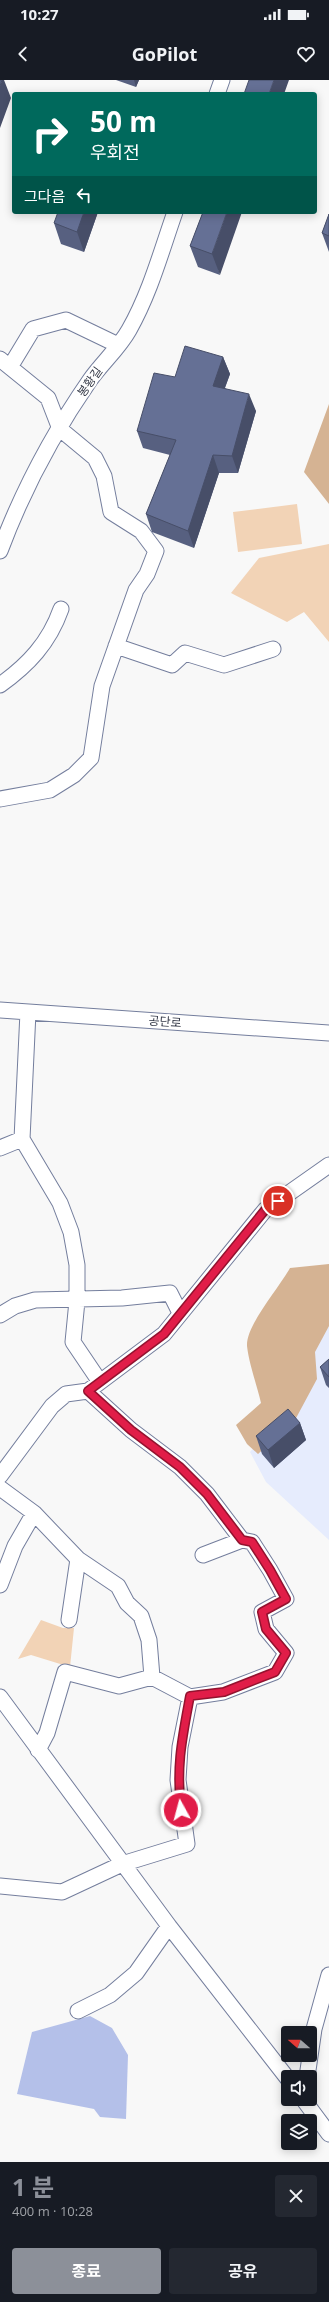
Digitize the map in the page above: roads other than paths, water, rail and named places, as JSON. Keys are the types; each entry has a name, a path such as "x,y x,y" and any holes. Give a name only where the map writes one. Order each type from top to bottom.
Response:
{"street":[{"name":"봉황길","path":"0,548 30,483 60,429 90,380 128,332 143,305 174,214"},
{"path":"0,799 50,790 74,775 91,758 102,686 136,590 147,574 156,551 141,531 111,512 104,476 95,458 60,429 48,398 5,363 33,329 66,320 118,345"},
{"path":"0,685 24,668 54,629 61,609"},
{"path":"116,646 172,665 185,653 224,665 273,649"},
{"name":"공단로","path":"0,1010 329,1033"},
{"path":"28,1012 22,1139 60,1203 71,1232 77,1265 77,1301 73,1342 94,1387 131,1430 180,1467 207,1494 242,1540"},
{"path":"0,1148 22,1139"},
{"path":"0,1476 52,1406 66,1394 94,1387 164,1334 265,1210 329,1165"},
{"path":"0,1315 15,1306 35,1300 77,1301 170,1293 180,1313"},
{"path":"0,1488 34,1513 78,1559 118,1586 127,1603 141,1616 148,1640 152,1677"},
{"path":"0,1585 15,1546 34,1513"},
{"path":"38,1750 47,1733 65,1672 119,1686 152,1677 190,1696 224,1692 275,1672 286,1653 266,1629 262,1612 286,1599 270,1570 252,1542 242,1540 203,1555"},
{"path":"69,1620 78,1559"},
{"path":"0,1886 62,1892 122,1864 187,1844 178,1780 180,1747 190,1696"},
{"path":"0,1697 122,1864 281,2070"},
{"path":"78,2011 110,1995 136,1973 169,1926"},
{"path":"308,2070 314,2028 329,1975"},
{"path":"308,2106 329,2134"}],"water":[{"path":"90,2016 112,2028 128,2055 126,2119 100,2117 94,2109 17,2094 32,2032"}]}
